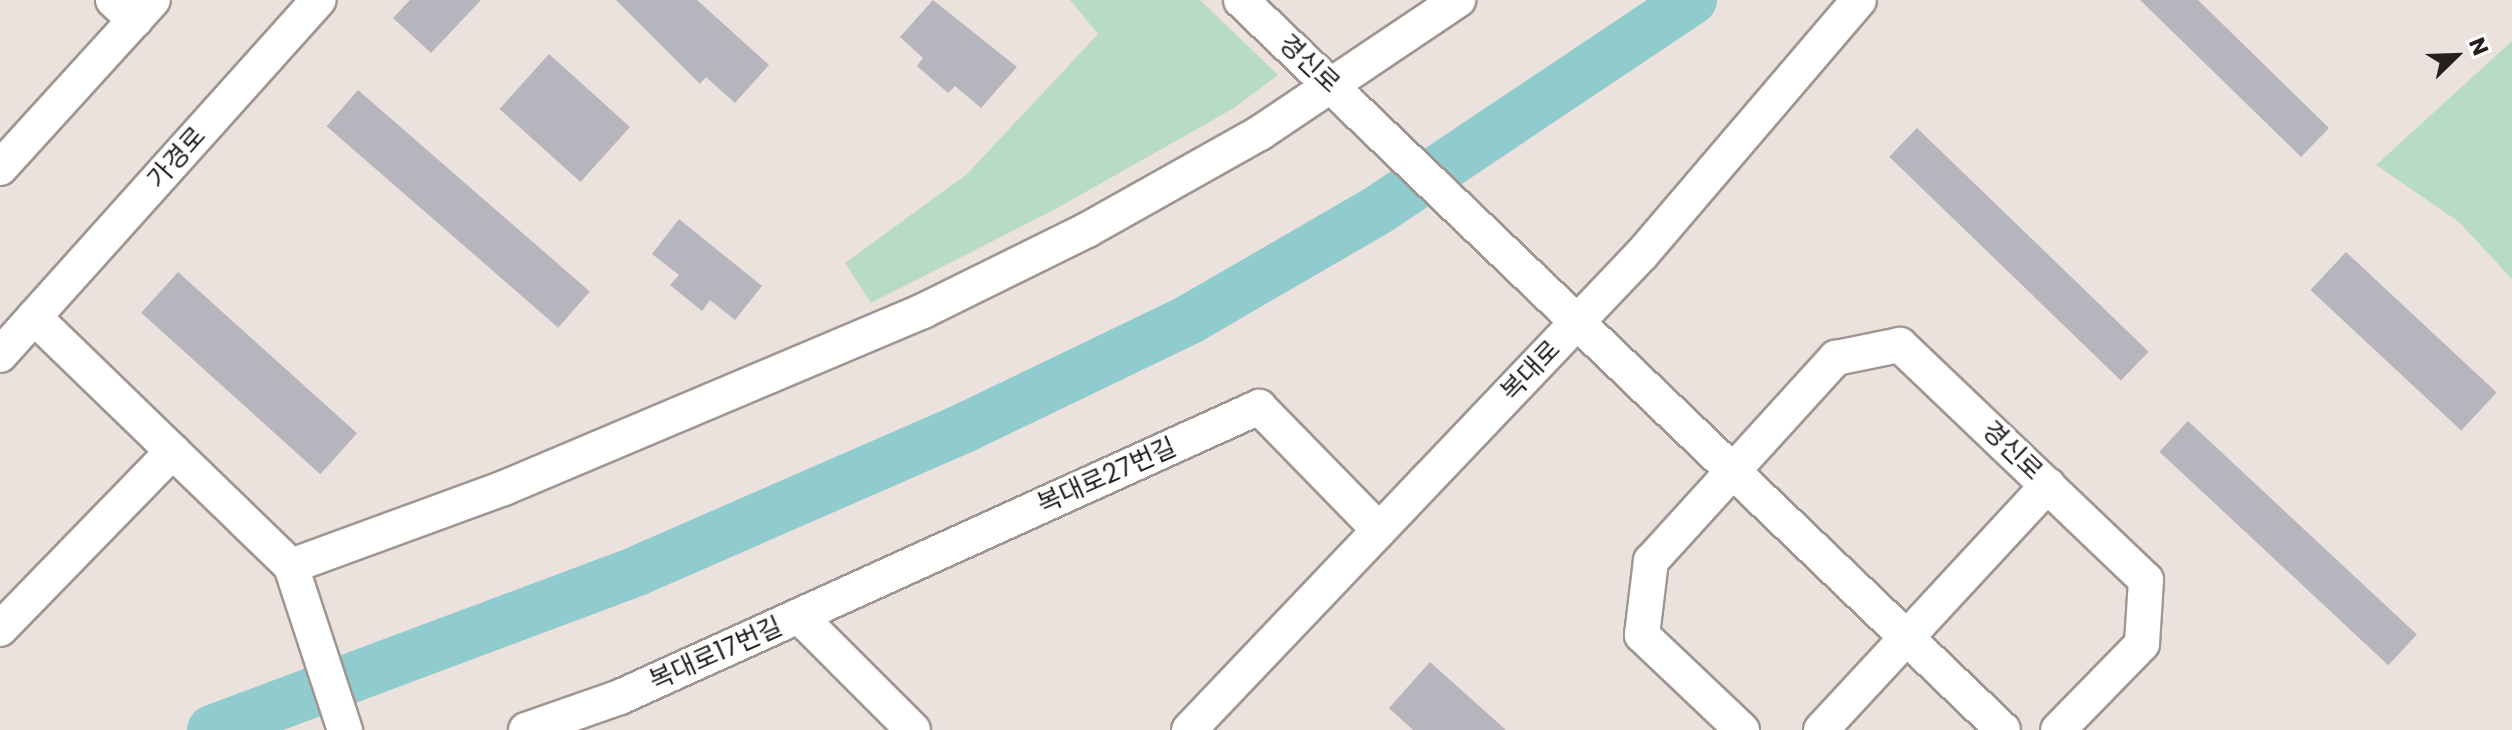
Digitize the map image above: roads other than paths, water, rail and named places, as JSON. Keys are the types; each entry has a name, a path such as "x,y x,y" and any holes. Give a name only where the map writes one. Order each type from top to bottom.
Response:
{"street":[{"name":"경신로","path":"1241,0 1579,320"},
{"path":"291,566 533,476 923,311 1087,230 1334,88 1458,0"},
{"name":"복대로","path":"1189,730 1579,320 1859,0"},
{"name":"가경로","path":"0,355 306,4"},
{"path":"0,168 134,7"},
{"path":"34,317 291,566 345,730"},
{"path":"1579,320 2003,730"},
{"name":"경신로","path":"1742,730 1642,635 1651,561 1836,358 1900,345 2146,580 2142,644 2058,730"},
{"name":"복대로27번길","path":"799,616 1259,407 1379,530"},
{"path":"0,629 173,451"},
{"path":"1821,730 2048,485"},
{"name":"복대로17번길","path":"526,730 620,697 799,616 913,730"}],"waterway":[{"path":"212,730 639,570 966,427 1190,319 1378,210 1692,0"}]}
